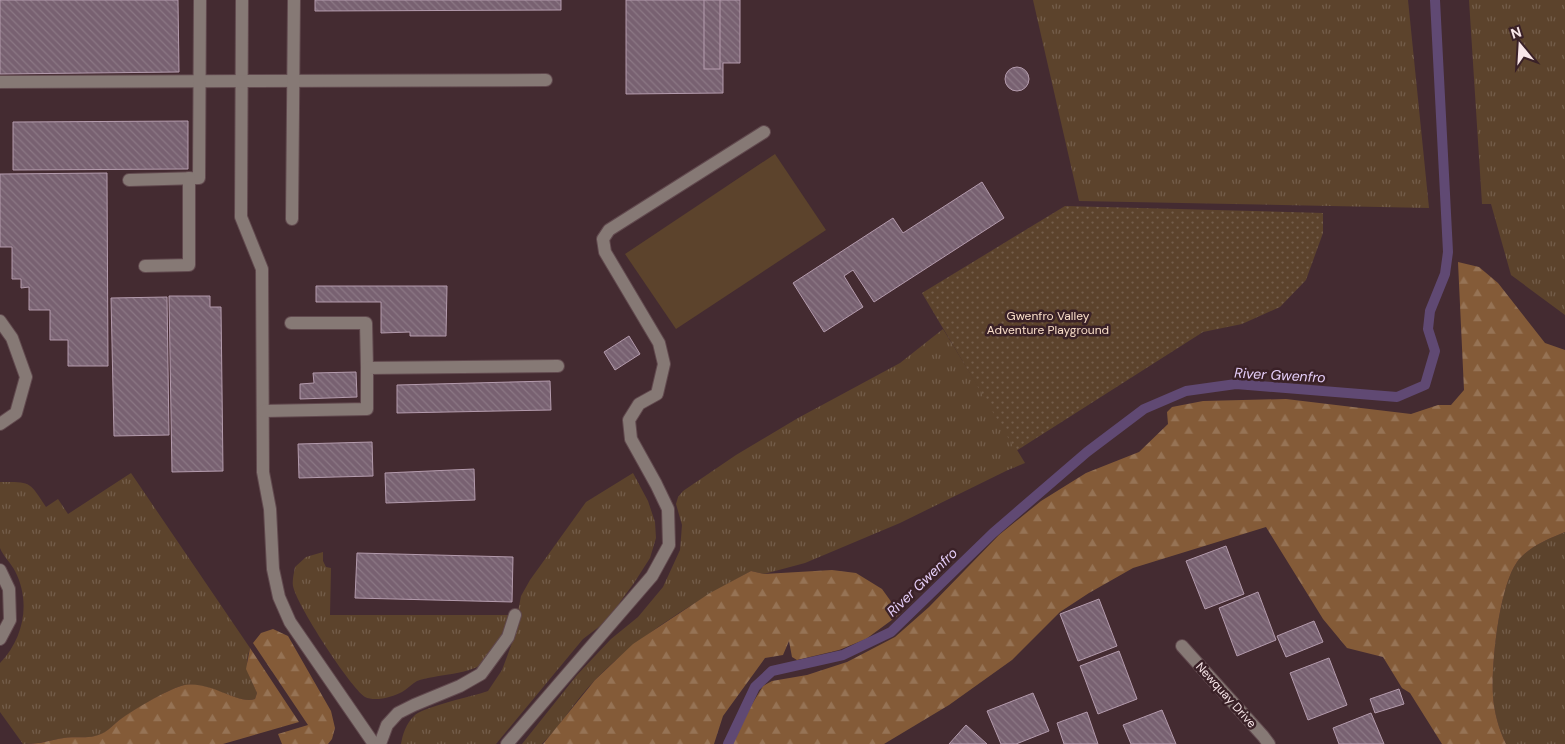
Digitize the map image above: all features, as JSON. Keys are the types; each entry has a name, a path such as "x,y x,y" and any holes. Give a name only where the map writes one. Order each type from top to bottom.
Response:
{"street":[{"path":"129,180 199,178 200,0"},
{"path":"242,0 241,217 262,270 263,472 270,509 273,569 279,597 290,622 374,744"},
{"path":"292,218 294,0"},
{"path":"0,82 546,80"},
{"path":"507,744 652,576 669,544 668,509 631,439 629,420 639,404 657,394 664,364 659,343 605,252 603,239 609,230 764,132"},
{"path":"145,266 189,265 189,178"},
{"path":"0,321 12,338 26,377 16,412 0,424"},
{"path":"263,411 367,409 366,323 291,323"},
{"path":"367,368 558,366"},
{"path":"0,570 9,589 10,620 0,639"},
{"path":"380,744 387,725 398,713 414,704 460,686 481,674 508,637 515,615"},
{"name":"Newquay Drive","path":"1182,646 1263,741"}],"green space":[{"path":"1033,0 1408,0 1429,208 1079,201"},
{"path":"1469,0 1565,0 1565,315 1511,275 1491,204 1482,204"},
{"path":"775,154 826,230 676,329 625,254"},
{"name":"Gwenfro Valley Adventure Playground","path":"1065,206 1323,213 1323,233 1306,280 1280,307 1242,324 1203,332 1016,451 922,293"},
{"path":"1458,262 1479,267 1498,283 1545,343 1565,350 1565,532 1527,552 1517,562 1505,589 1495,647 1493,682 1496,715 1506,744 1442,744 1410,693 1402,688 1383,657 1347,648 1323,619 1266,527 1133,568 1060,612 1012,660 949,705 884,744 728,744 763,686 772,681 807,675 847,662 895,637 929,607 999,535 1041,501 1086,473 1139,452 1168,424 1167,412 1172,407 1203,401 1286,399 1411,414 1438,405 1451,405 1464,390"},
{"path":"943,329 1025,463 900,523 805,563 764,574 751,571 730,582 669,619 631,647 596,679 542,744 522,744 577,675 611,639 638,617 663,587 680,550 682,525 676,504 678,497 683,491 736,455 798,418 900,363"},
{"path":"131,473 250,648 247,667 257,693 255,699 239,699 201,686 181,686 139,707 101,734 91,737 65,738 23,744 0,712 0,663 15,642 20,631 24,607 20,583 0,548 0,482 18,482 28,485 36,492 46,507 58,499 68,514"},
{"path":"633,473 648,501 655,522 656,538 650,558 620,602 616,614 583,639 496,744 401,744 407,725 414,716 437,705 488,691 502,670 512,643 521,596 530,580 586,502"},
{"path":"1565,532 1565,744 1506,744 1496,715 1493,682 1495,647 1505,589 1517,562 1527,552"},
{"path":"323,552 323,561 326,567 331,568 330,615 511,615 502,640 495,651 480,666 463,672 417,681 402,692 389,697 374,699 365,697 348,678 324,644 303,610 293,586 295,567 306,557"},
{"path":"832,570 856,573 882,589 900,614 866,639 839,650 797,660 792,657 789,641 783,655 765,658 723,716 714,744 543,744 595,680 633,644 710,593 751,571 764,574"},
{"path":"273,629 288,636 331,711 335,728 332,739 328,744 282,744 278,734 308,725 253,643 261,633"},
{"path":"250,648 299,722 223,744 26,744 64,738 90,737 100,734 107,731 139,707 181,686 201,685 239,698 255,699 257,693 246,669"}],"building":[{"path":"0,0 178,0 179,72 0,74"},
{"path":"315,0 561,0 561,10 315,11"},
{"path":"626,0 740,0 740,63 723,63 723,93 626,94"},
{"path":"704,0 720,0 720,69 704,69"},
{"path":"1017,67 1025,71 1029,79 1025,87 1017,91 1009,87 1005,79 1009,71"},
{"path":"188,121 188,169 13,170 13,122"},
{"path":"107,173 108,366 68,366 68,340 50,340 50,310 29,310 29,287 21,288 21,279 12,279 12,247 0,247 0,174"},
{"path":"982,182 1004,218 874,302 853,270 844,276 863,307 824,332 793,283 893,218 903,233"},
{"path":"316,286 447,286 446,336 410,336 410,332 381,333 381,302 316,302"},
{"path":"169,296 210,296 210,307 221,307 223,471 172,472"},
{"path":"167,297 169,435 114,436 111,298"},
{"path":"629,336 640,354 615,370 604,352"},
{"path":"356,372 357,397 300,399 300,384 314,383 313,373"},
{"path":"550,381 551,410 397,413 397,385"},
{"path":"372,442 373,476 299,478 298,444"},
{"path":"474,469 475,500 386,503 385,473"},
{"path":"1226,546 1244,594 1205,609 1186,561"},
{"path":"357,553 513,557 512,602 355,598"},
{"path":"1258,592 1276,640 1237,656 1219,608"},
{"path":"1099,599 1117,646 1078,661 1060,614"},
{"path":"1314,621 1323,642 1286,657 1277,636"},
{"path":"1119,651 1137,699 1098,714 1080,666"},
{"path":"1329,658 1347,705 1308,720 1290,673"},
{"path":"1399,689 1404,704 1375,713 1370,699"},
{"path":"1033,693 1049,731 1016,744 1001,744 987,711"},
{"path":"1162,710 1176,744 1131,744 1123,725"},
{"path":"1087,712 1098,744 1064,744 1057,723"},
{"path":"1371,713 1384,744 1339,744 1333,728"},
{"path":"966,725 987,744 949,744"}],"waterway":[{"name":"River Gwenfro","path":"728,744 755,687 772,671 843,655 891,632 993,533 1087,452 1144,409 1186,391 1236,384 1397,397 1425,385 1435,351 1428,329 1430,311 1445,274 1448,252 1435,0"}]}
